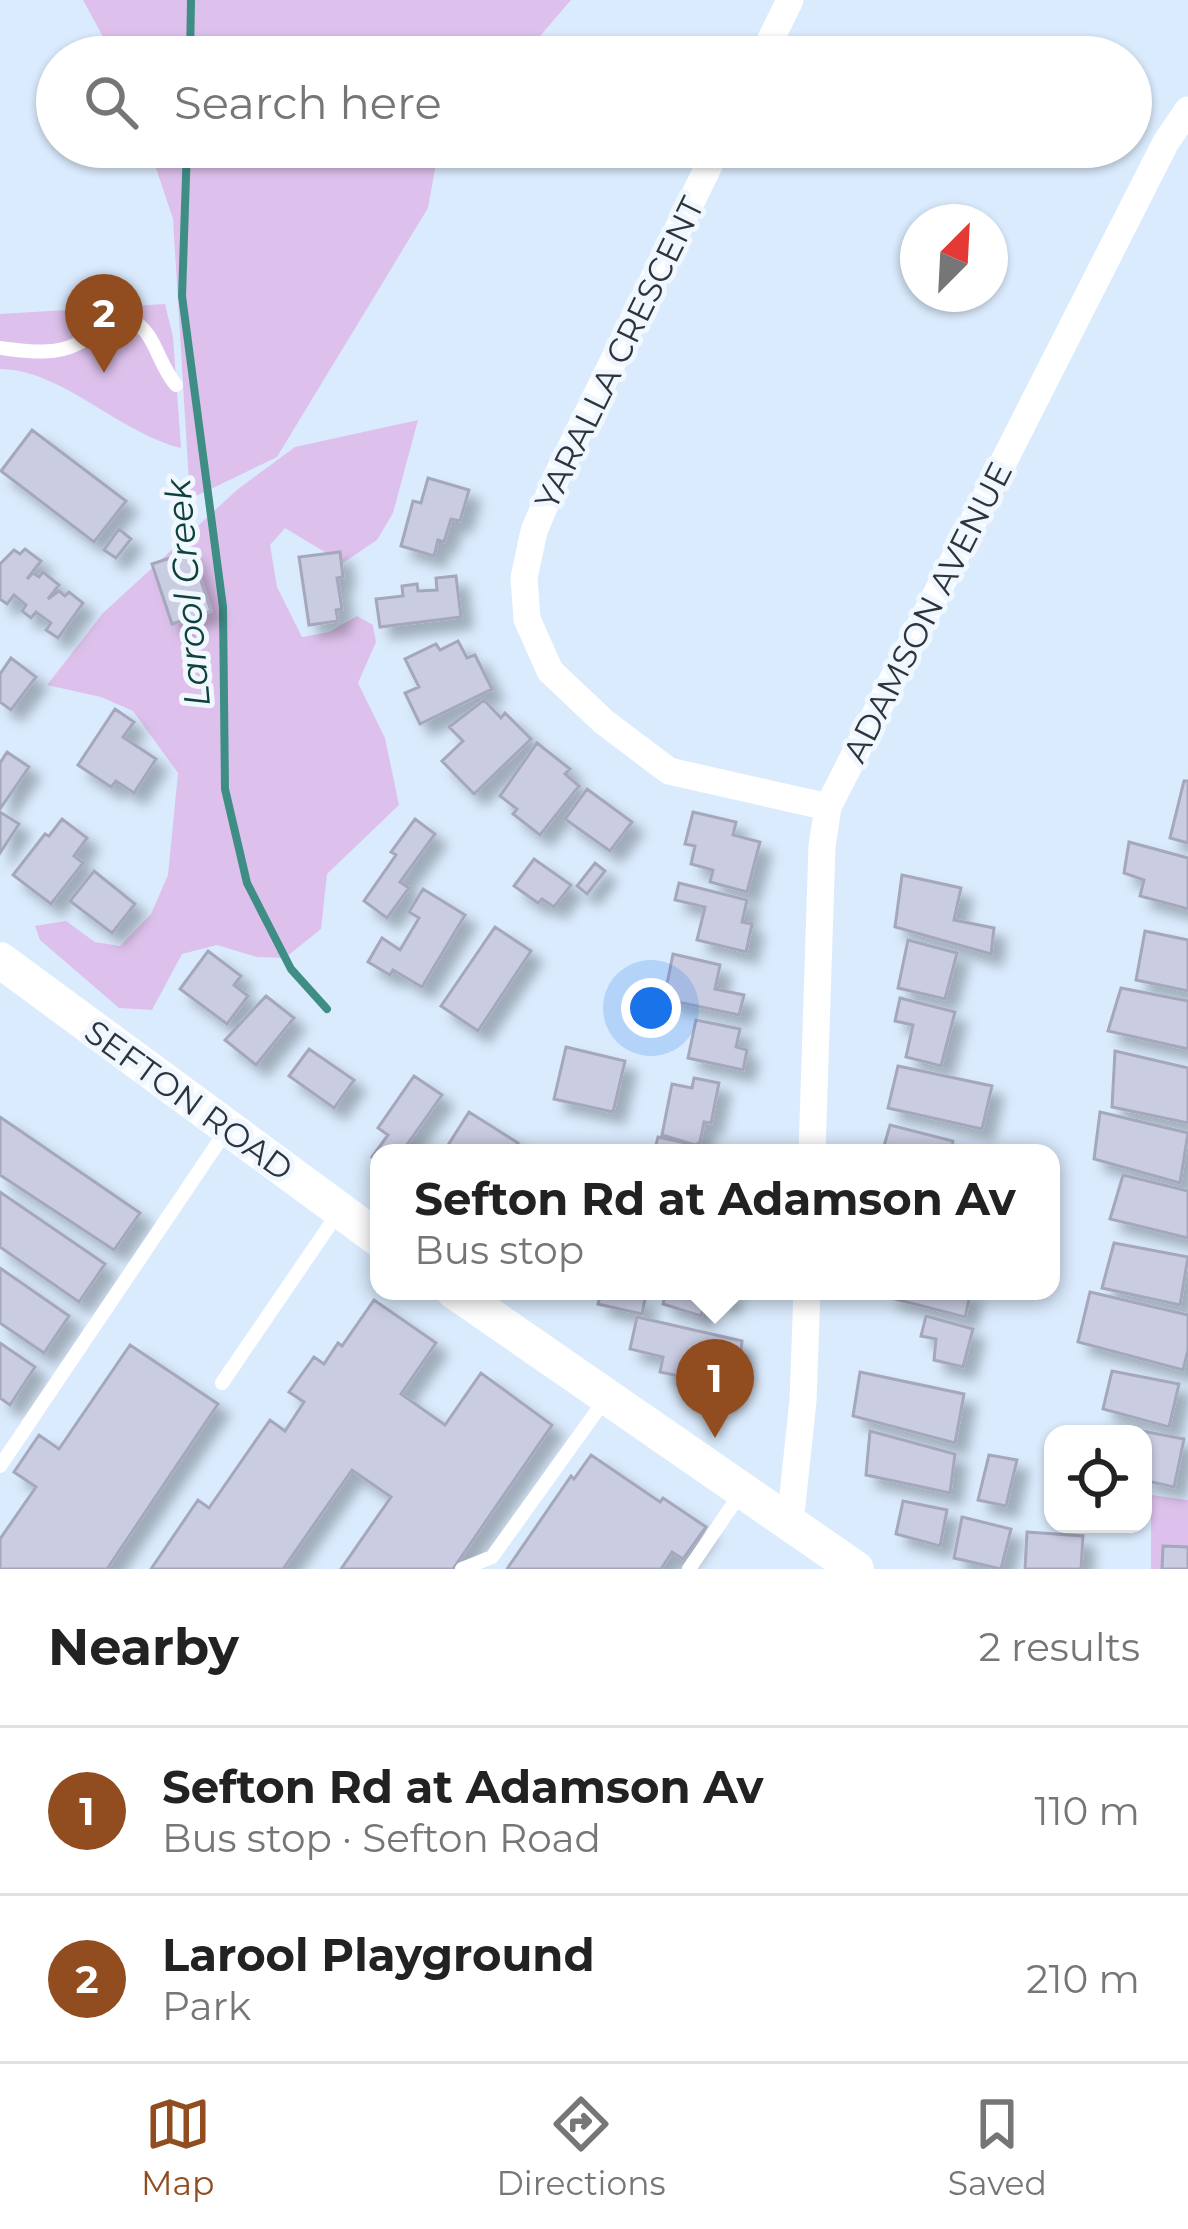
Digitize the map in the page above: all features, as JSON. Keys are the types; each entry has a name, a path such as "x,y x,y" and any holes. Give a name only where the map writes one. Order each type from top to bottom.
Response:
{"street":[{"path":"772,36 790,0"},
{"name":"ADAMSON AVENUE","path":"812,1144 822,846 828,807 1166,142 1188,110"},
{"name":"YARALLA CRESCENT","path":"708,168 534,531 524,578 527,619 550,671 604,722 669,771 828,807"},
{"name":"SEFTON ROAD","path":"0,961 370,1232"},
{"path":"467,1300 852,1568"},
{"path":"790,1523 803,1401 807,1300"}],"lane":[{"path":"0,347 41,353 72,347 118,320 130,319 151,336 158,360 176,385"},
{"path":"0,1466 228,1128"},
{"path":"222,1383 340,1210"},
{"path":"462,1569 492,1557 607,1397"},
{"path":"689,1569 742,1490"}],"shaded area":[{"path":"83,0 571,0 540,36 103,36"},
{"path":"156,168 435,168 428,208 277,457 190,499 173,219"},
{"path":"165,304 173,337 181,448 135,429 45,379 0,369 0,314"},
{"path":"418,420 393,513 377,540 343,563 285,528 270,545 277,587 302,637 329,632 357,616 373,625 376,642 358,683 385,738 399,805 327,874 321,929 285,958 257,957 217,945 182,954 152,1010 119,1008 40,940 35,926 66,921 95,942 120,946 151,914 168,875 178,773 133,711 101,697 47,685 103,613 238,489 295,447"},
{"path":"1152,1495 1188,1500 1188,1569 1151,1569"}],"building":[{"path":"32,430 126,501 94,542 1,471"},
{"path":"428,478 469,490 460,521 451,519 434,556 401,546 413,501 421,503"},
{"path":"119,529 131,539 116,558 104,550"},
{"path":"25,549 41,561 27,579 43,572 59,585 48,599 59,591 65,596 69,592 83,603 58,638 46,630 51,623 36,612 31,618 22,611 26,605 14,595 7,604 0,599 0,564 14,550 20,554"},
{"path":"191,551 211,611 172,624 152,564"},
{"path":"340,552 343,577 337,578 342,609 336,610 338,621 309,625 299,557"},
{"path":"456,576 461,617 380,627 376,599 403,596 402,586 417,584 418,591 437,590 436,578"},
{"path":"458,641 467,658 475,655 492,689 420,724 405,693 419,687 405,659 436,644 440,650"},
{"path":"11,658 36,677 11,710 0,702 0,674"},
{"path":"484,700 531,739 474,794 442,761 463,741 449,727"},
{"path":"115,709 134,722 123,737 156,759 134,793 116,781 111,787 78,765"},
{"path":"537,743 570,769 565,774 579,786 540,835 513,814 517,809 500,796"},
{"path":"7,752 29,767 0,809 0,763"},
{"path":"1184,781 1188,781 1188,843 1170,838"},
{"path":"587,789 632,822 610,851 565,819"},
{"path":"0,812 19,824 0,853"},
{"path":"693,812 736,822 733,835 760,842 747,892 710,882 713,870 691,864 695,846 685,844"},
{"path":"62,819 87,838 74,856 83,863 51,904 13,875"},
{"path":"415,819 435,834 400,882 409,888 387,918 364,901"},
{"path":"1129,842 1188,858 1188,909 1140,896 1144,880 1124,873"},
{"path":"534,859 571,885 554,907 542,899 538,903 514,886"},
{"path":"595,863 605,871 587,894 577,886"},
{"path":"94,871 135,904 112,933 70,901"},
{"path":"902,875 961,888 954,920 994,928 991,954 895,927"},
{"path":"679,883 747,900 742,922 752,924 746,952 697,940 705,907 675,900"},
{"path":"423,889 465,915 422,987 368,962 382,938 400,950 419,918 409,912"},
{"path":"495,927 531,951 478,1031 441,1006"},
{"path":"1145,931 1188,940 1188,991 1136,980"},
{"path":"908,940 957,953 945,999 898,988"},
{"path":"208,951 241,976 234,985 248,996 227,1024 180,989"},
{"path":"673,954 720,965 715,989 744,995 739,1015 664,999"},
{"path":"1121,988 1188,1001 1188,1049 1108,1031"},
{"path":"266,996 294,1018 256,1065 225,1040"},
{"path":"900,998 955,1012 941,1066 906,1057 913,1025 895,1021"},
{"path":"696,1020 740,1029 736,1047 747,1050 743,1070 688,1058"},
{"path":"566,1047 625,1061 613,1112 554,1099"},
{"path":"309,1049 354,1080 334,1108 289,1076"},
{"path":"1115,1051 1188,1068 1188,1123 1112,1107"},
{"path":"898,1066 992,1086 982,1129 888,1108"},
{"path":"414,1076 442,1095 407,1144 381,1144 388,1135 378,1128"},
{"path":"694,1078 719,1083 711,1123 704,1122 697,1144 662,1135 672,1084 692,1088"},
{"path":"469,1112 518,1143 517,1144 449,1144"},
{"path":"1100,1112 1188,1133 1180,1183 1094,1159"},
{"path":"0,1117 140,1213 114,1250 0,1175"},
{"path":"890,1125 953,1141 952,1144 885,1144"},
{"path":"658,1137 690,1144 656,1144"},
{"path":"1123,1175 1188,1191 1188,1238 1110,1219"},
{"path":"0,1192 105,1264 79,1302 0,1247"},
{"path":"1114,1243 1188,1257 1180,1305 1102,1288"},
{"path":"0,1268 69,1316 44,1353 0,1323"},
{"path":"1090,1292 1188,1315 1183,1370 1078,1342"},
{"path":"374,1300 436,1343 401,1394 445,1425 481,1373 552,1425 453,1569 341,1569 391,1497 352,1470 283,1569 151,1569 198,1500 209,1508 270,1420 285,1431 304,1402 289,1392 314,1357 324,1364 338,1343 342,1346"},
{"path":"599,1300 645,1300 642,1314 598,1304"},
{"path":"664,1300 707,1300 701,1316 663,1304"},
{"path":"899,1300 969,1300 965,1317"},
{"path":"926,1316 973,1329 963,1367 934,1360 936,1339 921,1336"},
{"path":"637,1317 742,1341 739,1376 729,1374 724,1395 677,1384 679,1376 660,1372 663,1357 630,1349"},
{"path":"0,1343 35,1367 10,1405 0,1398"},
{"path":"130,1345 218,1404 107,1569 0,1569 0,1539 36,1487 14,1472 39,1435 59,1449"},
{"path":"1112,1371 1179,1384 1169,1427 1103,1409"},
{"path":"860,1372 964,1394 955,1443 853,1416"},
{"path":"870,1431 955,1454 950,1493 866,1475"},
{"path":"1152,1433 1184,1439 1174,1487 1152,1482"},
{"path":"591,1455 706,1527 683,1559 672,1552 661,1569 507,1569 571,1476 574,1479"},
{"path":"989,1455 1017,1460 1006,1506 978,1500"},
{"path":"903,1501 947,1510 940,1546 896,1534"},
{"path":"962,1517 1011,1529 1001,1569 954,1558"},
{"path":"1027,1532 1083,1536 1081,1569 1025,1569"},
{"path":"1163,1546 1188,1547 1188,1569 1162,1569"}],"waterway":[{"name":"Larool Creek","path":"190,36 191,0"},
{"name":"Larool Creek","path":"186,168 182,296 223,607 225,789 247,883 291,969 327,1009"}],"place":[{"name":"Larool Playground","path":"104,373"},
{"name":"Sefton Rd at Adamson Av","path":"715,1438"}]}
